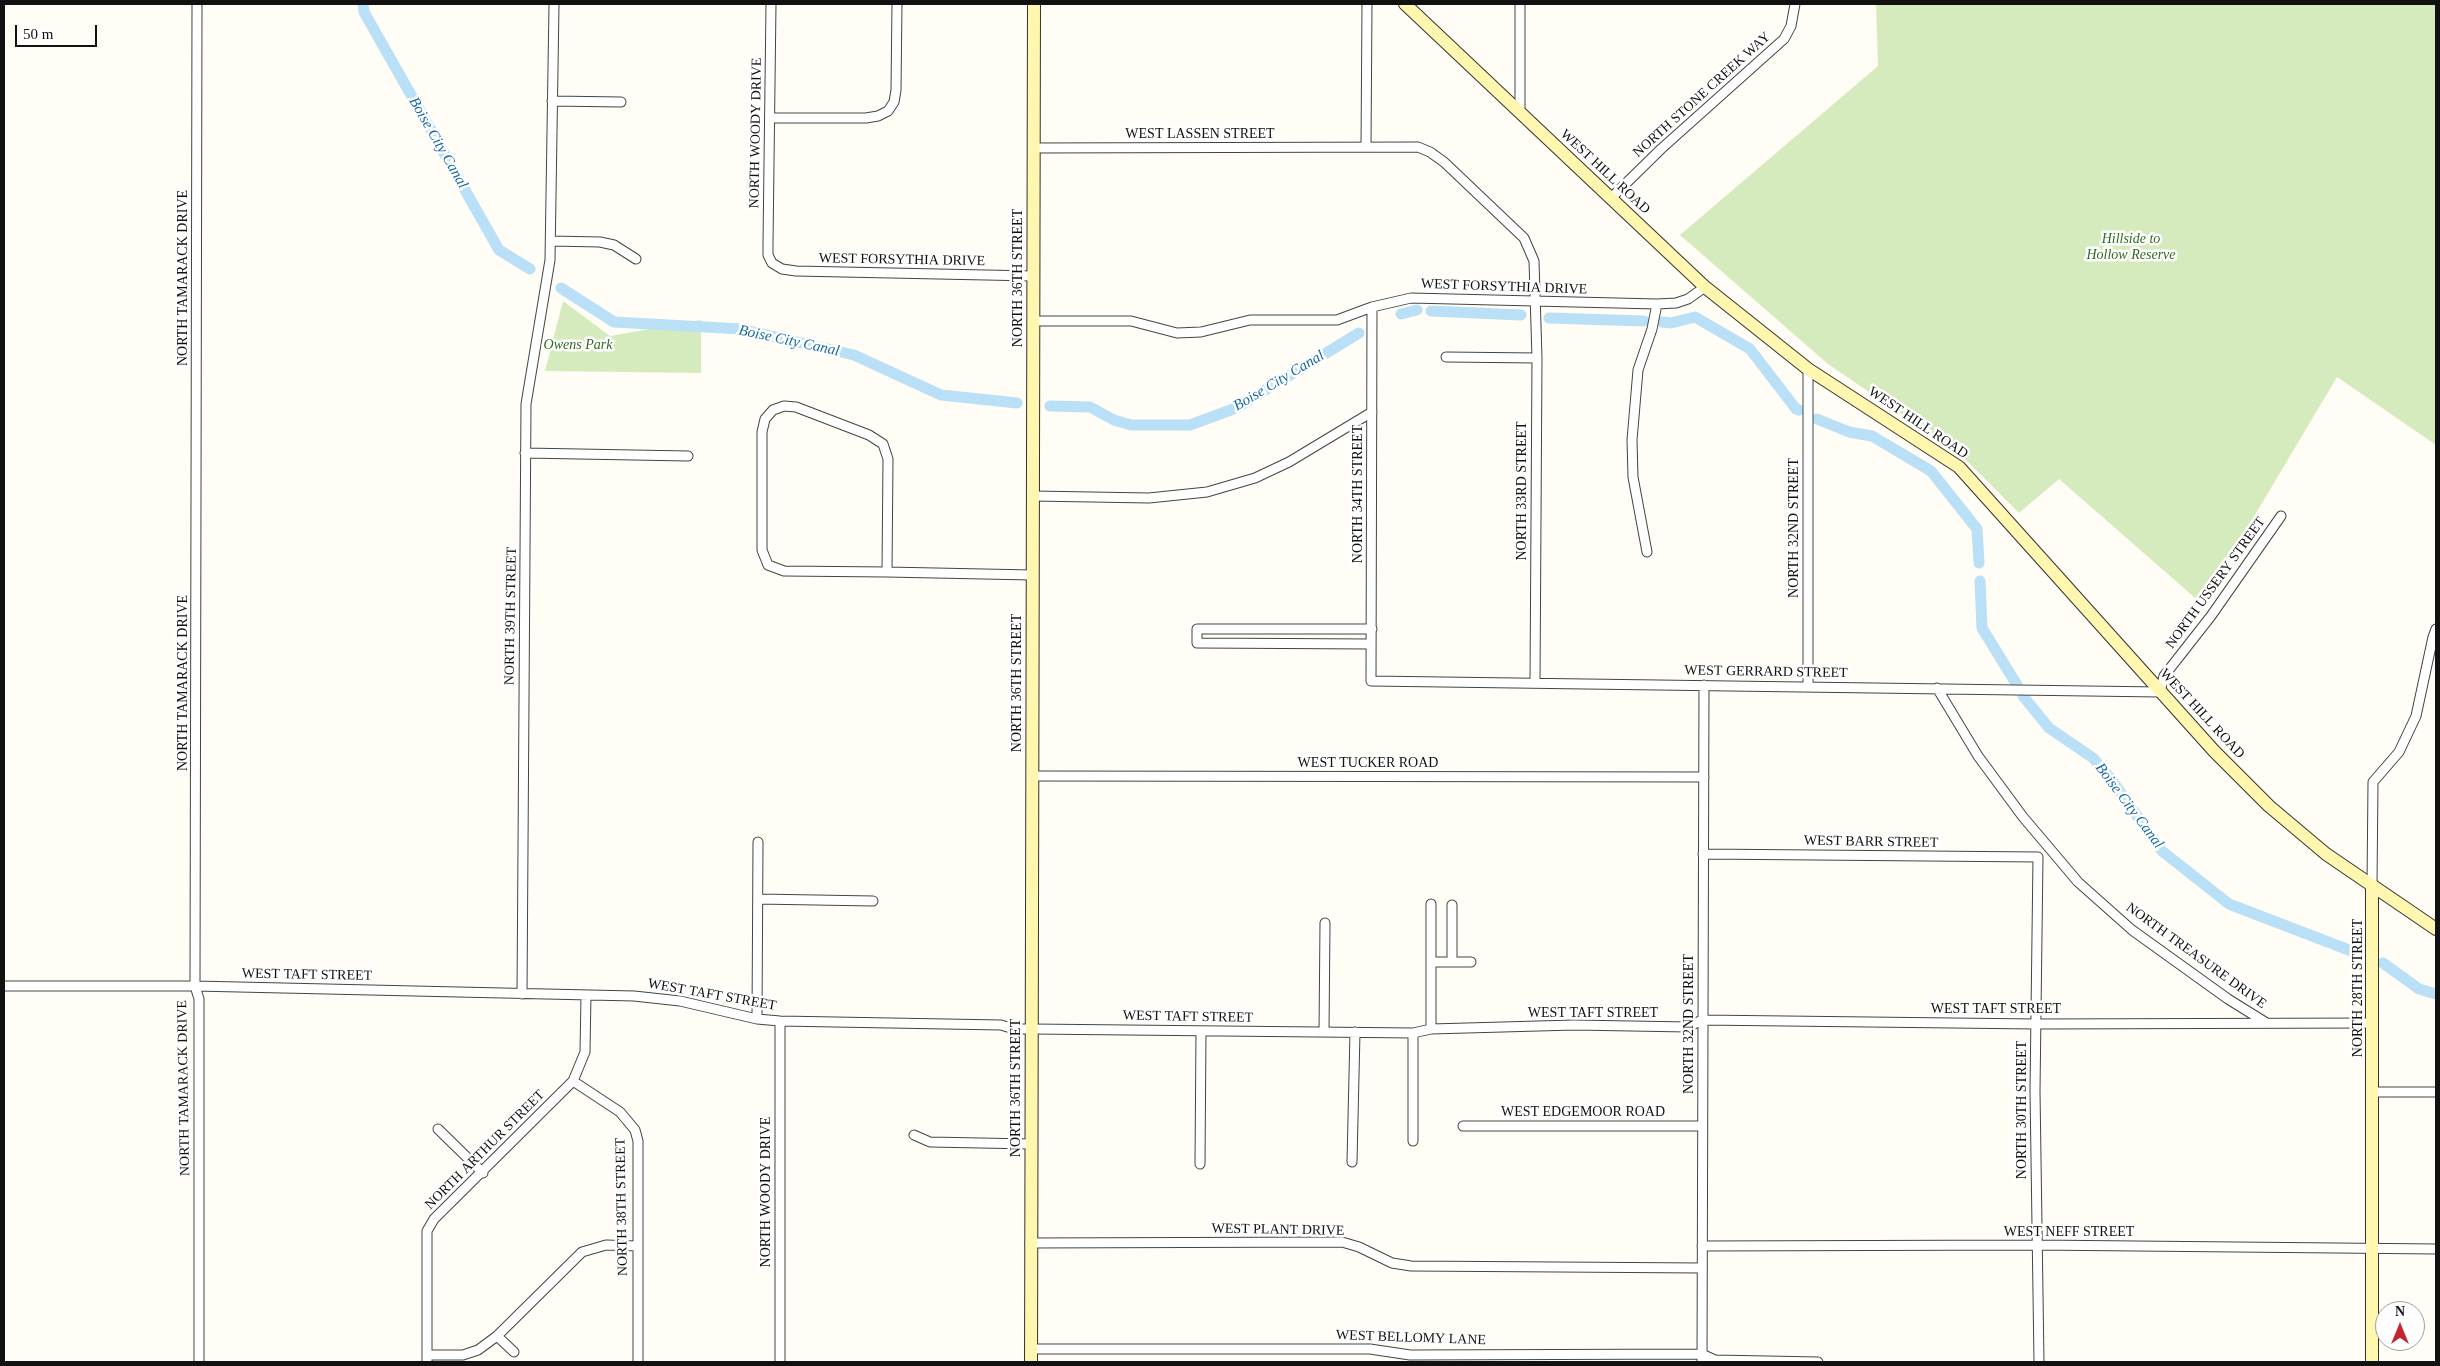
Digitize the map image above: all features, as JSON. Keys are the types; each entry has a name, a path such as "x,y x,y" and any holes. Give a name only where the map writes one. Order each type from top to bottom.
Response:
{"street":[{"name":"NORTH TAMARACK DRIVE","path":"197,4 195,986 199,999 199,1362"},
{"name":"NORTH 39TH STREET","path":"522,994 526,394 546,288 551,241 554,4"},
{"name":"NORTH WOODY DRIVE","path":"771,4 768,255 772,263"},
{"path":"770,118 866,118 888,112 896,90 897,4"},
{"name":"NORTH 36TH STREET","path":"1031,1356 1034,4"},
{"path":"1366,147 1367,4"},
{"name":"WEST HILL ROAD","path":"1405,4 1705,286 1808,369 1959,467 2160,692 2268,806 2326,854 2436,929"},
{"path":"1520,4 1520,112"},
{"name":"NORTH STONE CREEK WAY","path":"1611,198 1661,149 1784,39 1791,26 1796,4"},
{"path":"552,101 621,102"},
{"name":"WEST LASSEN STREET","path":"1033,148 1418,148 1430,152 1444,162 1524,238 1534,261 1535,300"},
{"path":"551,241 600,242 614,245 636,259"},
{"name":"WEST FORSYTHIA DRIVE","path":"772,263 782,269 796,271 1033,276"},
{"name":"WEST FORSYTHIA DRIVE","path":"1033,321 1131,322 1177,333 1201,332 1250,320 1337,320 1372,307 1426,297 1535,300 1562,303 1657,304 1682,301 1705,286"},
{"name":"NORTH 33RD STREET","path":"1535,300 1537,358 1535,682"},
{"path":"1647,552 1633,477 1632,440 1638,370 1652,329 1657,304"},
{"name":"NORTH 34TH STREET","path":"1371,680 1372,307"},
{"path":"1446,357 1537,358"},
{"name":"NORTH 32ND STREET","path":"1808,369 1808,687"},
{"path":"887,572 888,459 883,444 869,435 796,407 784,406 773,410 765,419 762,432 762,550 768,565 784,571 1032,575"},
{"path":"1033,496 1149,498 1207,492 1255,478 1289,462 1372,412"},
{"path":"525,453 688,456"},
{"name":"NORTH USSERY STREET","path":"2160,692 2164,676 2211,616 2281,516"},
{"path":"1371,644 1197,643 1197,629 1372,629"},
{"name":"NORTH 28TH STREET","path":"2372,1362 2373,782 2398,752 2416,716 2432,637 2436,629"},
{"name":"WEST GERRARD STREET","path":"1371,680 2160,692"},
{"name":"NORTH 32ND STREET","path":"1702,1358 1704,685"},
{"name":"NORTH TREASURE DRIVE","path":"1936,688 1978,756 2078,882 2132,930 2228,999 2265,1022"},
{"name":"WEST TUCKER ROAD","path":"1032,776 1704,777"},
{"path":"757,1019 758,842"},
{"path":"2038,857 2049,847"},
{"name":"WEST BARR STREET","path":"1703,854 2038,857"},
{"name":"NORTH 30TH STREET","path":"2038,857 2036,1245 2039,1362"},
{"path":"758,899 873,901"},
{"path":"1431,904 1431,1029"},
{"path":"1452,905 1452,962"},
{"path":"1324,1032 1325,923"},
{"path":"1431,962 1471,962"},
{"name":"WEST TAFT STREET","path":"4,986 195,986 634,996 680,1001 757,1019 780,1021 1001,1025 1032,1029 1413,1032 1431,1029 1574,1025 1688,1027 1702,1020 2036,1024 2374,1023"},
{"name":"NORTH ARTHUR STREET","path":"427,1359 427,1231 434,1220 574,1081 585,1052 586,995"},
{"name":"NORTH WOODY DRIVE","path":"780,1021 780,1362"},
{"path":"1200,1164 1201,1031"},
{"path":"1352,1162 1355,1032"},
{"path":"1413,1032 1413,1141"},
{"name":"NORTH 38TH STREET","path":"574,1081 620,1112 635,1130 638,1141 638,1362"},
{"path":"2373,1092 2436,1092"},
{"name":"WEST EDGEMOOR ROAD","path":"1463,1126 1702,1126"},
{"path":"438,1129 483,1173"},
{"path":"914,1135 930,1142 1031,1144"},
{"name":"WEST PLANT DRIVE","path":"1030,1243 1342,1242 1392,1263 1411,1266 1702,1268"},
{"path":"427,1359 462,1355 478,1350 497,1336 582,1252 606,1245 637,1246"},
{"name":"WEST NEFF STREET","path":"1702,1246 2036,1245 2436,1248"},
{"path":"497,1336 514,1352"},
{"name":"WEST BELLOMY LANE","path":"1031,1356 1370,1349 1410,1354 1702,1358 1715,1360 1818,1362"}],"green space":[{"name":"Hillside to Hollow Reserve","path":"1876,4 2436,4 2436,445 2337,377 2202,604 2059,479 2019,513 1960,454 1828,364 1680,235 1878,66"},
{"name":"Owens Park","path":"563,301 610,336 701,320 701,373 545,371"}],"waterway":[{"name":"Boise City Canal","path":"363,4 364,12 499,250 530,269"},
{"name":"Boise City Canal","path":"561,288 614,322 741,329 854,355 941,395 1017,403"},
{"name":"Boise City Canal","path":"1401,314 1417,310"},
{"name":"Boise City Canal","path":"1431,311 1521,315"},
{"name":"Boise City Canal","path":"1662,322 1671,323 1695,317 1750,349 1796,409 1799,410"},
{"name":"Boise City Canal","path":"1549,318 1644,321"},
{"name":"Boise City Canal","path":"1050,406 1090,407 1114,420 1131,425 1190,425 1236,408 1359,333"},
{"name":"Boise City Canal","path":"1817,419 1849,432 1872,436 1931,471 1977,529 1979,563"},
{"name":"Boise City Canal","path":"1980,581 1982,628 2017,685"},
{"name":"Boise City Canal","path":"2023,696 2049,728 2093,758 2111,779 2162,851 2229,904 2354,952"},
{"name":"Boise City Canal","path":"2383,963 2419,989 2436,994"}]}
